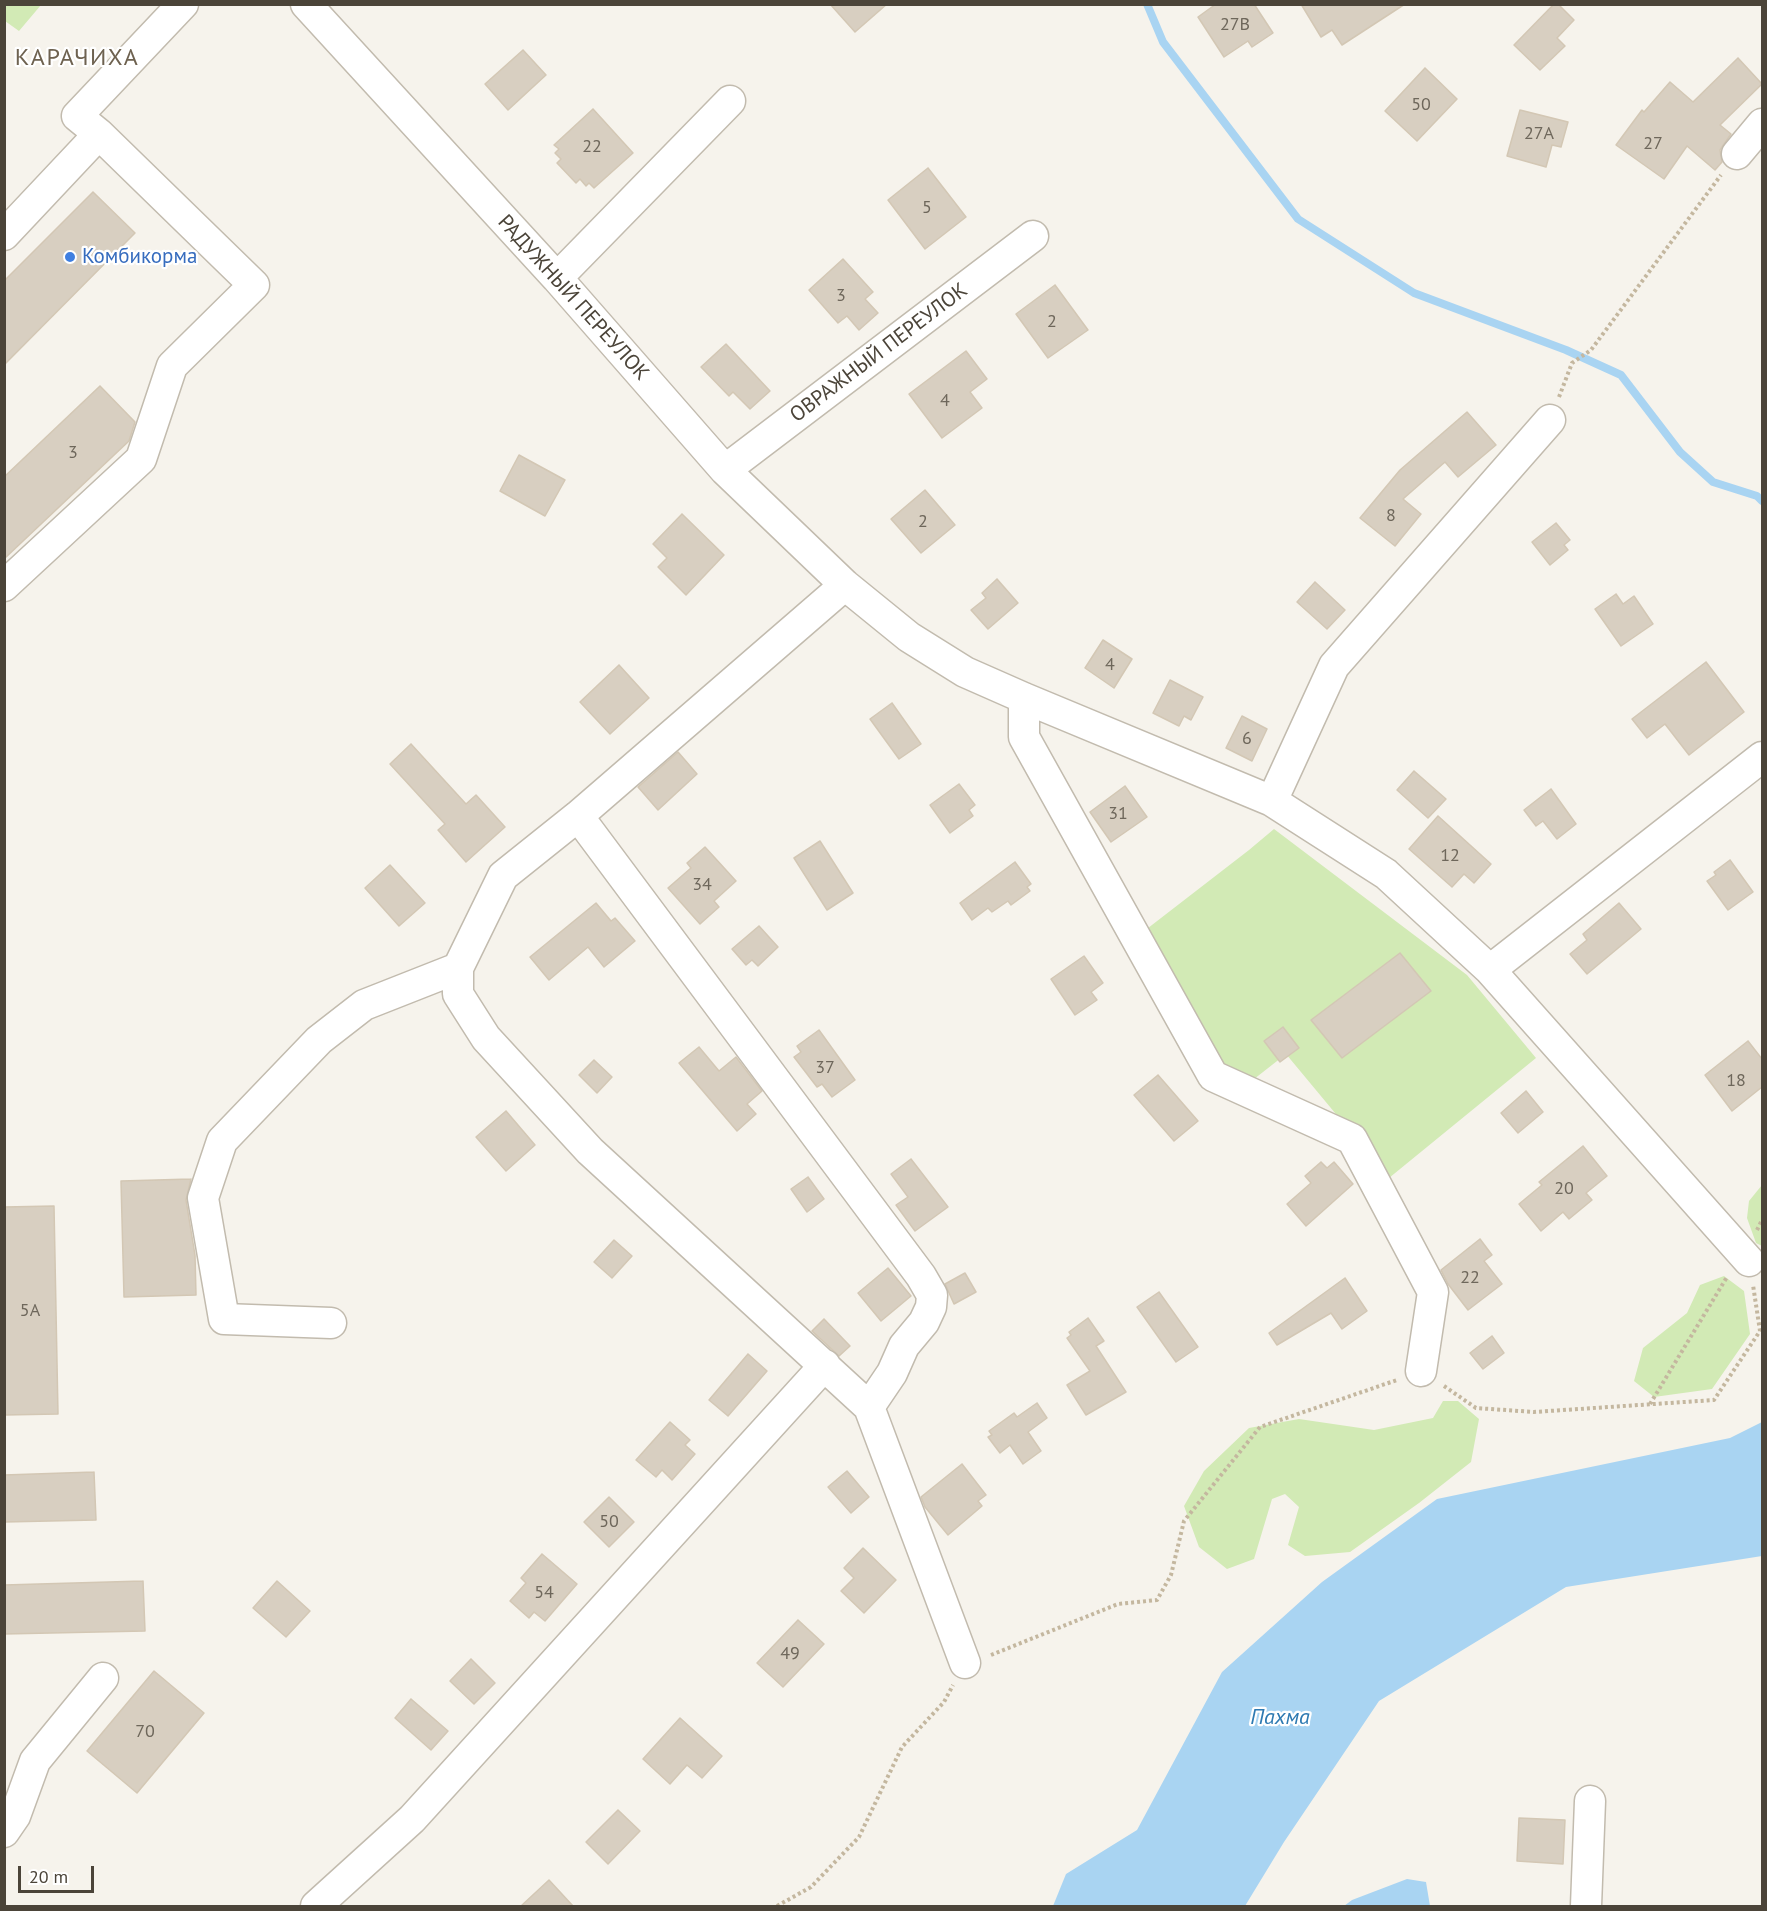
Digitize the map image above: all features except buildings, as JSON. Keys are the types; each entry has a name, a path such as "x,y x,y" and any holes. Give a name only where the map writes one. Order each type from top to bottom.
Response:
{"street":[{"path":"4,586 141,459 172,366 254,285 99,134 77,116 183,4"},
{"name":"РАДУЖНЫЙ ПЕРЕУЛОК","path":"306,4 557,278 724,470 845,585 909,637 965,672 1272,801 1386,874 1490,970 1746,1257"},
{"path":"557,278 730,102"},
{"path":"1737,154 1762,124"},
{"path":"4,235 99,134"},
{"name":"ОВРАЖНЫЙ ПЕРЕУЛОК","path":"724,470 1033,236"},
{"path":"1272,801 1334,666 1550,420"},
{"path":"845,585 578,816 503,876 458,968 458,994 486,1038 590,1151 869,1407 965,1663"},
{"path":"1024,698 1024,737 1214,1076 1352,1139 1433,1292 1422,1371"},
{"path":"1490,970 1762,757"},
{"path":"578,816 921,1276 932,1295 932,1307 924,1322 904,1346 892,1373 869,1407"},
{"path":"331,1323 224,1319 203,1198 222,1142 319,1040 364,1005 458,968"},
{"path":"348,1906 412,1820 825,1365"},
{"path":"4,1832 15,1816 35,1761 103,1678"},
{"path":"1586,1906 1590,1801"},
{"path":"316,1906 412,1820"}],"path":[{"path":"1550,420 1572,363 1591,350 1737,154"},
{"path":"1650,1404 1746,1257 1762,1220"},
{"path":"777,1906 811,1887 859,1837 902,1747 944,1702 965,1663 1016,1646 1118,1604 1157,1600 1171,1575 1184,1521 1260,1427 1422,1371 1476,1408 1534,1412 1714,1400 1760,1331 1746,1257"}],"green space":[{"path":"4,5 41,5 19,31 5,21"},
{"path":"1274,829 1467,975 1536,1058 1389,1178 1286,1054 1249,1083 1202,1060 1139,935"},
{"path":"1762,1185 1762,1246 1756,1243 1747,1218 1749,1201"},
{"path":"1724,1276 1744,1291 1750,1334 1712,1389 1654,1397 1634,1381 1643,1348 1687,1313 1700,1285"},
{"path":"1443,1401 1458,1401 1479,1419 1471,1462 1419,1503 1350,1552 1305,1556 1288,1545 1299,1507 1285,1494 1272,1499 1254,1559 1227,1569 1199,1547 1184,1506 1204,1471 1249,1428 1299,1419 1374,1430 1433,1418"}],"water":[{"name":"Пахма","path":"1762,1422 1762,1556 1566,1587 1379,1701 1284,1842 1245,1906 1053,1906 1066,1874 1137,1830 1222,1672 1322,1582 1437,1499 1730,1438"},
{"path":"1407,1879 1426,1882 1430,1906 1344,1906 1352,1900"}],"waterway":[{"path":"1147,4 1163,42 1298,219 1414,293 1566,350 1621,375 1680,452 1713,482 1757,496 1762,501"}],"place":[{"name":"Комбикорма","path":"70,257"}],"district":[{"name":"КАРАЧИХА","path":"77,58"}]}
